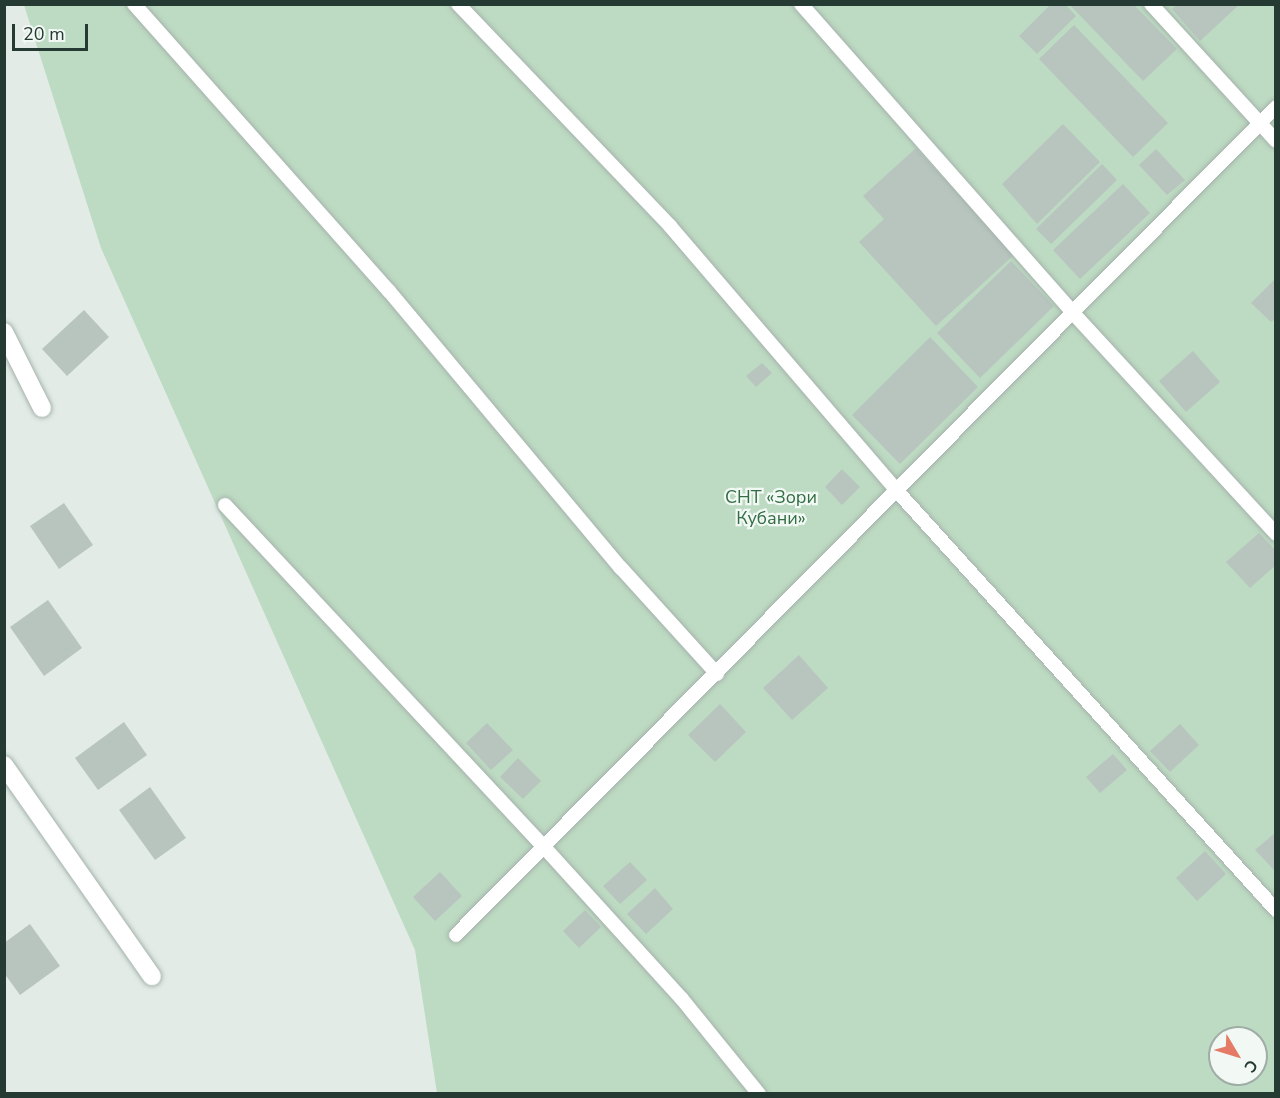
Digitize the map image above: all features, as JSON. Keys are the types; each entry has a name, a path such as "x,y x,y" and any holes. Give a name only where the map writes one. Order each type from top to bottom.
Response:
{"street":[{"path":"4,332 42,408"},
{"path":"4,765 152,976"}],"lane":[{"path":"134,4 389,291 621,568 717,674"},
{"path":"458,4 670,226 897,492 1275,909"},
{"path":"801,4 1072,313 1275,534"},
{"path":"1151,4 1275,141"},
{"path":"456,935 717,674 1275,107"},
{"path":"225,506 544,847 682,999 759,1094"}],"green space":[{"name":"СНТ «Зори Кубани»","path":"24,5 1275,5 1275,1093 437,1093 415,950 101,248"}],"building":[{"path":"1051,4 1065,4 1076,16 1037,54 1019,36"},
{"path":"1069,4 1133,4 1177,49 1143,81"},
{"path":"1177,4 1240,4 1200,41 1172,9"},
{"path":"1074,25 1168,123 1133,157 1039,59"},
{"path":"1063,124 1100,162 1037,224 1002,184"},
{"path":"916,148 1014,255 936,326 859,242 884,219 863,196"},
{"path":"1156,149 1185,180 1167,195 1139,165"},
{"path":"1102,164 1117,180 1051,244 1036,229"},
{"path":"1123,184 1150,213 1080,279 1053,250"},
{"path":"1011,261 1054,306 980,378 937,333"},
{"path":"1276,278 1276,318 1271,322 1251,303"},
{"path":"84,310 109,337 67,376 42,349"},
{"path":"930,337 978,387 900,464 852,415"},
{"path":"1193,351 1220,382 1186,412 1159,381"},
{"path":"762,363 772,373 756,387 746,376"},
{"path":"842,469 860,487 842,505 825,487"},
{"path":"64,503 93,545 59,569 30,526"},
{"path":"1259,533 1276,551 1276,565 1250,588 1226,562"},
{"path":"48,600 82,648 44,676 10,627"},
{"path":"799,655 828,688 792,720 763,688"},
{"path":"720,704 746,732 715,762 688,735"},
{"path":"124,722 147,755 98,790 75,758"},
{"path":"487,723 513,750 491,770 466,743"},
{"path":"1180,724 1199,745 1170,772 1150,751"},
{"path":"1113,754 1127,770 1100,793 1086,777"},
{"path":"518,758 541,781 523,799 500,777"},
{"path":"150,787 186,838 155,860 119,810"},
{"path":"1276,832 1276,872 1255,850"},
{"path":"1205,851 1226,874 1197,901 1176,878"},
{"path":"630,862 647,880 620,904 603,886"},
{"path":"440,872 462,896 435,921 413,897"},
{"path":"655,888 673,909 646,934 627,914"},
{"path":"585,910 601,927 579,948 563,931"},
{"path":"30,924 60,966 20,995 4,973 4,943"}]}
